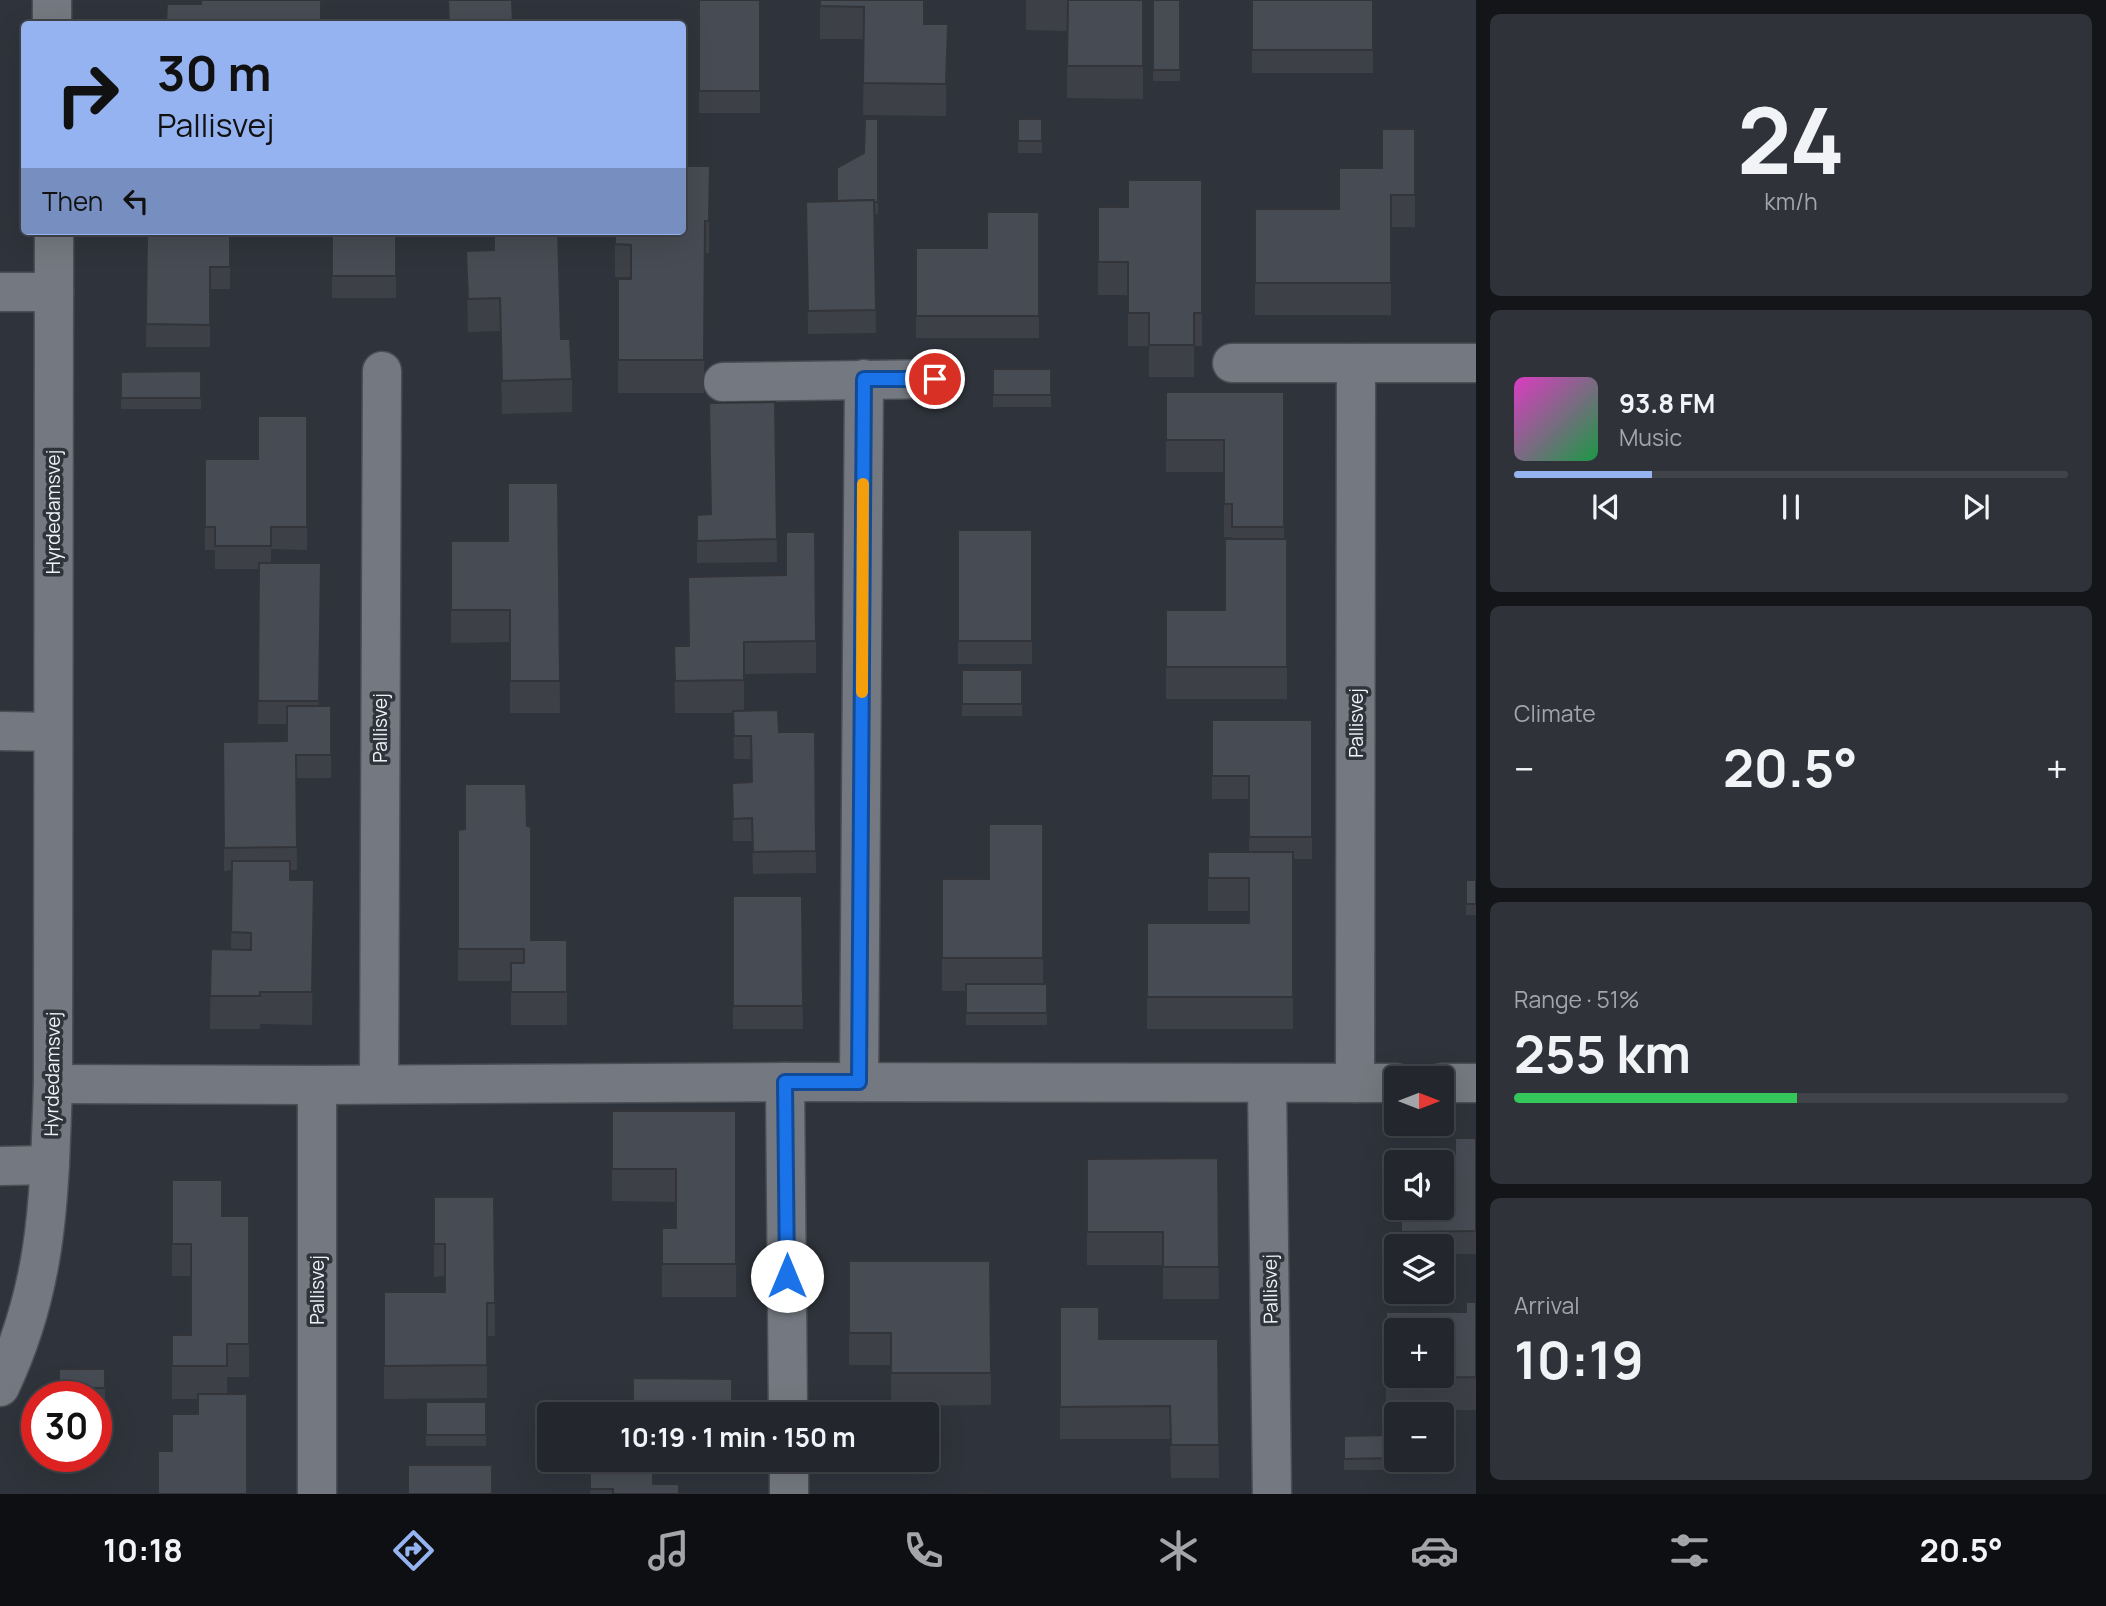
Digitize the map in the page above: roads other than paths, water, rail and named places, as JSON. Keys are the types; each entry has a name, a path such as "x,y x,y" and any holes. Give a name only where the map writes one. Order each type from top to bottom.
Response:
{"street":[{"path":"52,0 52,21"},
{"name":"Hyrdedamsvej","path":"0,1387 17,1351 40,1269 47,1223 50,1165 53,1084 54,235"},
{"path":"0,292 54,292"},
{"path":"1232,363 1476,363"},
{"name":"Pallisvej","path":"1355,1083 1356,363"},
{"name":"Pallisvej","path":"379,1084 382,371"},
{"path":"859,1082 864,379"},
{"path":"723,382 935,379"},
{"path":"0,731 53,732"},
{"path":"785,1082 788,1402"},
{"path":"53,1084 1384,1083"},
{"path":"1454,1083 1476,1083"},
{"name":"Pallisvej","path":"1268,1084 1272,1494"},
{"name":"Pallisvej","path":"317,1085 317,1494"},
{"path":"0,1166 50,1165"},
{"path":"789,1472 789,1494"}]}
